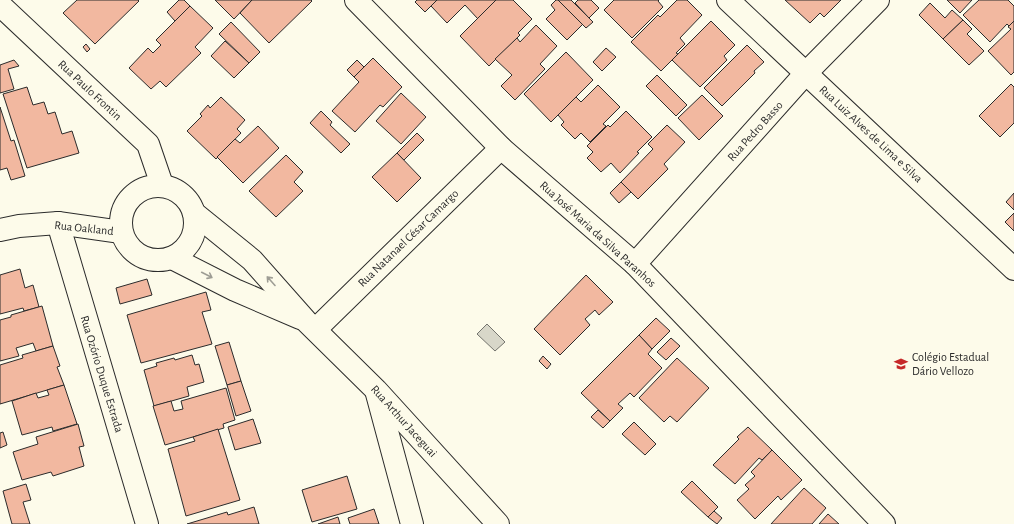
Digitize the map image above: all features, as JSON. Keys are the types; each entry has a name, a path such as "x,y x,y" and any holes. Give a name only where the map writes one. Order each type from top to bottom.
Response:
{"street":[{"name":"Rua José Maria da Silva Paranhos","path":"356,0 501,148 635,264 884,524"},
{"name":"Rua Luiz Alves de Lima e Silva","path":"728,0 1014,269"},
{"name":"Rua Pedro Basso","path":"635,264 806,74 878,0"},
{"name":"Rua Paulo Frontin","path":"0,5 148,144 162,185"},
{"name":"Rua Natanael César Camargo","path":"311,325 501,148"},
{"path":"162,185 175,189 184,195 190,203 194,213 195,226 192,239 184,250 172,258 161,261 150,260 139,256 130,249 121,232 120,224 122,211 131,196 150,186 162,185"},
{"name":"Rua Arthur Jaceguai","path":"194,213 252,260 311,325 376,390 489,522"},
{"name":"Rua Oakland","path":"0,230 19,226 58,223 121,232"},
{"name":"Rua Ozório Duque Estrada","path":"58,223 147,524"},
{"name":"Rua Arthur Jaceguai","path":"172,258 235,290 311,325"},
{"path":"376,390 412,524"}],"shaded area":[{"path":"487,324 505,342 495,351 477,334"}],"building":[{"path":"77,0 139,1 95,44 63,13"},
{"path":"179,0 184,0 190,6 175,21 167,12"},
{"path":"215,0 252,0 234,19"},
{"path":"252,0 312,1 269,43 240,13"},
{"path":"417,0 437,0 425,12 415,2"},
{"path":"437,0 497,0 478,19 465,5 447,23 431,6"},
{"path":"496,0 513,0 532,19 518,33 520,35 489,66 460,36"},
{"path":"558,0 583,24 567,40 546,19 555,10 551,5"},
{"path":"558,0 571,0 593,22 586,28"},
{"path":"578,0 591,0 599,8 589,18 575,3"},
{"path":"614,0 659,0 658,1 663,7 632,38 604,10"},
{"path":"677,0 687,0 702,15 680,38 685,44 676,53 678,54 661,71 631,42 658,15 660,17"},
{"path":"785,0 841,0 824,17 820,13 810,23"},
{"path":"947,0 972,0 960,13"},
{"path":"979,0 1008,0 1014,6 1014,21 1009,26 1007,24 990,42 963,15"},
{"path":"930,3 945,18 952,10 963,20 943,39 919,15"},
{"path":"190,6 213,28 195,47 201,53 166,87 160,81 151,89 129,68 148,48 153,53 161,45 156,40"},
{"path":"963,20 972,29 967,34 984,51 969,65 943,39"},
{"path":"711,21 735,45 724,56 727,60 700,87 672,60"},
{"path":"1014,21 1014,72 1011,75 988,51 1011,29 1008,27"},
{"path":"231,22 260,52 249,63 219,34"},
{"path":"536,25 557,46 540,64 545,69 515,100 501,86 512,75 495,59 517,38 520,42"},
{"path":"225,41 249,63 234,78 211,56"},
{"path":"86,44 90,49 87,52 83,47"},
{"path":"747,45 764,62 722,106 704,88"},
{"path":"606,48 616,57 602,71 593,62"},
{"path":"566,52 593,80 551,122 524,94"},
{"path":"373,58 402,87 383,107 380,105 355,132 332,111 359,82 354,77"},
{"path":"14,60 19,66 8,69 14,89 0,93 0,65"},
{"path":"357,60 364,67 354,77 347,70"},
{"path":"657,75 687,105 676,116 646,86"},
{"path":"1011,84 1014,87 1014,123 1000,137 979,116"},
{"path":"598,85 620,107 603,124 606,126 590,142 581,133 575,139 561,125 564,122 558,115 576,97 581,102"},
{"path":"27,87 33,105 44,102 48,114 55,112 62,134 72,131 79,153 27,168 3,94"},
{"path":"401,93 426,117 401,144 376,121"},
{"path":"702,95 723,116 699,140 678,118"},
{"path":"221,97 245,120 237,129 241,133 216,159 187,131 202,116 200,114 208,105 210,108"},
{"path":"0,107 11,141 14,140 25,176 11,180 7,168 0,170"},
{"path":"321,111 332,122 330,125 350,144 341,153 310,123"},
{"path":"626,111 652,137 637,152 639,153 620,173 611,163 601,172 587,158 593,152 587,146 608,125 610,127"},
{"path":"667,125 685,142 664,164 668,169 638,199 621,182 653,149 648,144"},
{"path":"258,126 279,148 243,183 217,157 235,139 240,143"},
{"path":"417,133 424,140 404,160 397,153"},
{"path":"397,153 421,178 397,202 372,177"},
{"path":"286,155 303,172 294,182 303,191 276,217 249,191"},
{"path":"621,182 631,192 619,203 610,193"},
{"path":"1014,193 1014,210 1006,202"},
{"path":"1014,213 1014,231 1005,222"},
{"path":"20,269 25,288 33,285 39,307 24,311 23,308 0,314 0,275"},
{"path":"586,275 613,302 599,315 595,310 585,319 590,325 560,355 534,329"},
{"path":"147,279 152,295 120,304 116,288"},
{"path":"206,292 211,310 202,312 212,344 141,363 127,315"},
{"path":"42,306 53,346 36,351 33,343 16,348 19,356 0,361 0,320 11,317 11,315"},
{"path":"656,318 670,331 652,349 639,335"},
{"path":"639,335 652,349 648,354 662,368 634,397 630,393 618,404 623,408 610,421 581,393"},
{"path":"671,338 680,346 666,360 657,352"},
{"path":"229,342 241,381 227,385 215,346"},
{"path":"53,346 60,366 57,367 64,385 0,404 0,365 23,358 22,355"},
{"path":"192,355 195,365 199,364 204,382 187,387 189,396 154,406 144,370 157,366 156,363"},
{"path":"543,356 551,364 547,369 539,361"},
{"path":"677,358 709,388 677,422 670,416 664,422 639,398"},
{"path":"241,381 251,411 236,416 227,385"},
{"path":"64,385 77,424 53,431 52,427 22,435 12,401 36,393 38,398 49,395 47,390"},
{"path":"226,388 235,420 223,424 224,428 165,445 153,406 171,401 174,411 183,409 181,401"},
{"path":"598,410 610,421 603,428 591,417"},
{"path":"253,419 261,443 235,450 228,427"},
{"path":"634,422 656,444 645,455 622,434"},
{"path":"78,424 84,446 79,447 84,466 53,476 51,472 22,480 13,452 38,444 36,437"},
{"path":"748,427 772,450 762,460 759,458 735,484 713,465 739,439 737,437"},
{"path":"218,429 240,500 186,516 168,449 195,441 193,437"},
{"path":"3,432 7,445 0,448 0,433"},
{"path":"772,450 802,480 781,500 778,496 755,519 737,500 749,489 745,485 755,476 751,472"},
{"path":"347,476 357,509 312,522 302,490"},
{"path":"692,481 718,507 708,517 681,492"},
{"path":"26,484 31,500 23,502 30,524 12,524 3,491"},
{"path":"804,488 826,508 812,524 771,524"},
{"path":"254,507 259,524 187,524 227,512 228,515"},
{"path":"374,509 379,524 350,524 348,518"},
{"path":"714,511 722,518 717,524 708,517"},
{"path":"828,514 839,524 819,524"},
{"path":"338,517 340,524 318,524"}],"place":[{"name":"Colégio Estadual Dário Vellozo","path":"901,364"}]}
